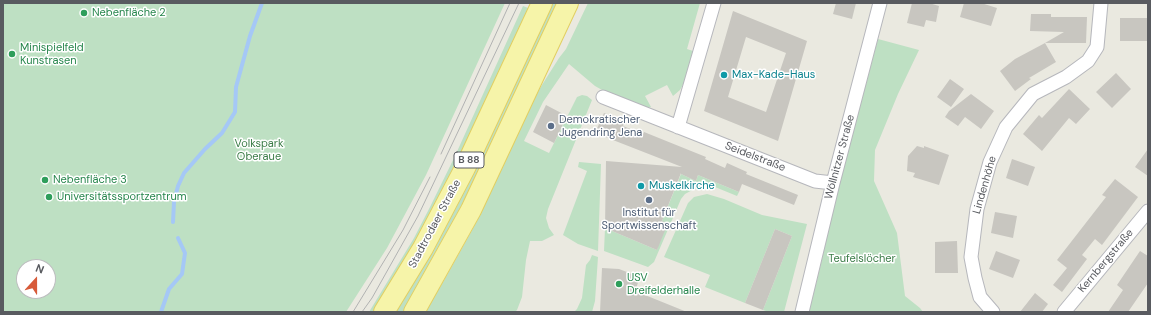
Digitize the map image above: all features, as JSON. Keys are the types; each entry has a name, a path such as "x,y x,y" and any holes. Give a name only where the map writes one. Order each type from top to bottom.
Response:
{"main road":[{"name":"Stadtrodaer Straße","path":"384,312 423,248 465,168 542,3"},
{"name":"B 88","path":"414,312 471,210 568,3"}],"street":[{"path":"678,127 714,3"},
{"name":"Wöllnitzer Straße","path":"802,312 833,183 880,3"},
{"name":"Lindenhöhe","path":"993,312 980,297 974,278 971,257 977,209 990,162 1006,127 1033,94 1066,76 1088,61 1097,47 1101,3"},
{"name":"Seidelstraße","path":"603,97 815,181 833,183"},
{"name":"Kernbergstraße","path":"1064,312 1148,211"}],"green space":[{"name":"Volkspark Oberaue","path":"3,3 505,3 426,175 387,248 346,312 3,312"},
{"path":"552,3 561,3 460,215 405,312 394,312"},
{"path":"588,3 700,3 687,49 696,52 686,79 680,90 673,96 667,85 645,96 651,107 642,109 627,104 595,86 569,64 543,102 524,141 549,153 577,97 582,95 587,96 592,100 548,209 546,218 549,228 554,235 542,241 530,241 526,260 522,297 517,310 515,312 424,312 443,282 472,230 535,96 566,49"},
{"path":"523,6 531,9 473,137 377,312 369,312 414,238 430,207 455,156"},
{"name":"Teufelslöcher","path":"878,39 919,50 898,94 875,150 874,181 897,233 905,296 923,312 809,312 838,189"},
{"path":"579,162 601,164 598,251 578,244 563,235 587,171 578,167"},
{"path":"681,174 696,181 698,175 739,192 737,196 715,187 707,186 698,187 685,194 681,199 654,262 648,267 604,251 605,228 657,250 662,221"},
{"path":"707,194 724,199 762,215 807,224 784,312 769,312 763,310 792,236 775,229 745,303 705,287 710,275 664,257 688,203 694,197"},
{"path":"592,255 598,257 595,301 592,312 574,312 582,298 586,265"}],"building":[{"path":"836,3 856,3 852,19 833,14"},
{"path":"912,3 929,3 939,6 936,22 926,20 924,27 907,23"},
{"path":"964,3 981,3 997,8 991,26 960,17"},
{"name":"Max-Kade-Haus","path":"733,11 807,41 778,141 704,111","holes":["746,37 786,53 766,112 728,97"]},
{"path":"1031,14 1051,14 1051,17 1087,17 1086,43 1045,43 1064,32 1030,31"},
{"path":"1120,18 1148,18 1148,41 1120,41"},
{"path":"1045,43 1056,62 1029,78 1031,79 1015,91 1000,71 1015,59"},
{"path":"1116,73 1131,89 1112,108 1096,92"},
{"path":"950,79 964,89 951,107 937,97"},
{"path":"1069,89 1090,109 1076,124 1069,118 1042,151 1023,134 1039,115 1042,118"},
{"path":"971,94 994,111 981,129 965,117 958,126 945,117 949,111"},
{"path":"546,105 567,116 554,143 533,132"},
{"name":"Muskelkirche","path":"604,113 625,122 623,126 643,134 644,132 706,157 705,159 725,168 727,163 747,172 746,174 798,195 794,205 742,184 739,192 698,175 696,181 681,173 662,221 668,223 657,250 605,228 606,161 682,167 595,133"},
{"path":"917,146 924,148 924,146 949,155 939,185 913,177 915,173 907,171 908,156"},
{"path":"1148,149 1148,176 1135,167"},
{"path":"1012,159 1035,167 1028,186 1006,178"},
{"path":"1115,179 1138,197 1102,245 1095,239 1082,255 1087,259 1062,292 1053,285 1067,268 1057,260 1106,197 1102,195"},
{"path":"995,212 1017,216 1013,238 991,233"},
{"path":"775,229 792,236 763,310 745,303"},
{"path":"957,241 958,273 935,273 935,242"},
{"path":"996,251 1020,260 1013,278 989,269"},
{"path":"1140,251 1148,256 1148,283 1128,312 1108,312 1123,290 1117,285"},
{"name":"USV Dreifelderhalle","path":"602,268 619,269 640,277 635,291 687,312 600,312"},
{"path":"1035,293 1048,304 1042,312 1020,312"}],"waterway":[{"path":"173,222 174,202 178,186 184,173 205,149 222,133 235,112 236,87 250,36 262,3"},
{"path":"161,312 169,289 182,274 185,253 178,238"}],"tram line":[{"path":"441,154 510,3"},
{"path":"362,312 372,298 418,216 519,3"},
{"path":"353,312 403,230 430,177"}],"place":[{"name":"Nebenfläche 2","path":"84,13"},
{"name":"Minispielfeld Kunstrasen","path":"12,54"},
{"name":"Max-Kade-Haus","path":"724,75"},
{"name":"Demokratischer Jugendring Jena","path":"551,126"},
{"name":"Nebenfläche 3","path":"45,180"},
{"name":"Muskelkirche","path":"641,186"},
{"name":"Universitätssportzentrum","path":"49,197"},
{"name":"Institut für Sportwissenschaft","path":"649,200"},
{"name":"USV Dreifelderhalle","path":"619,284"}]}
